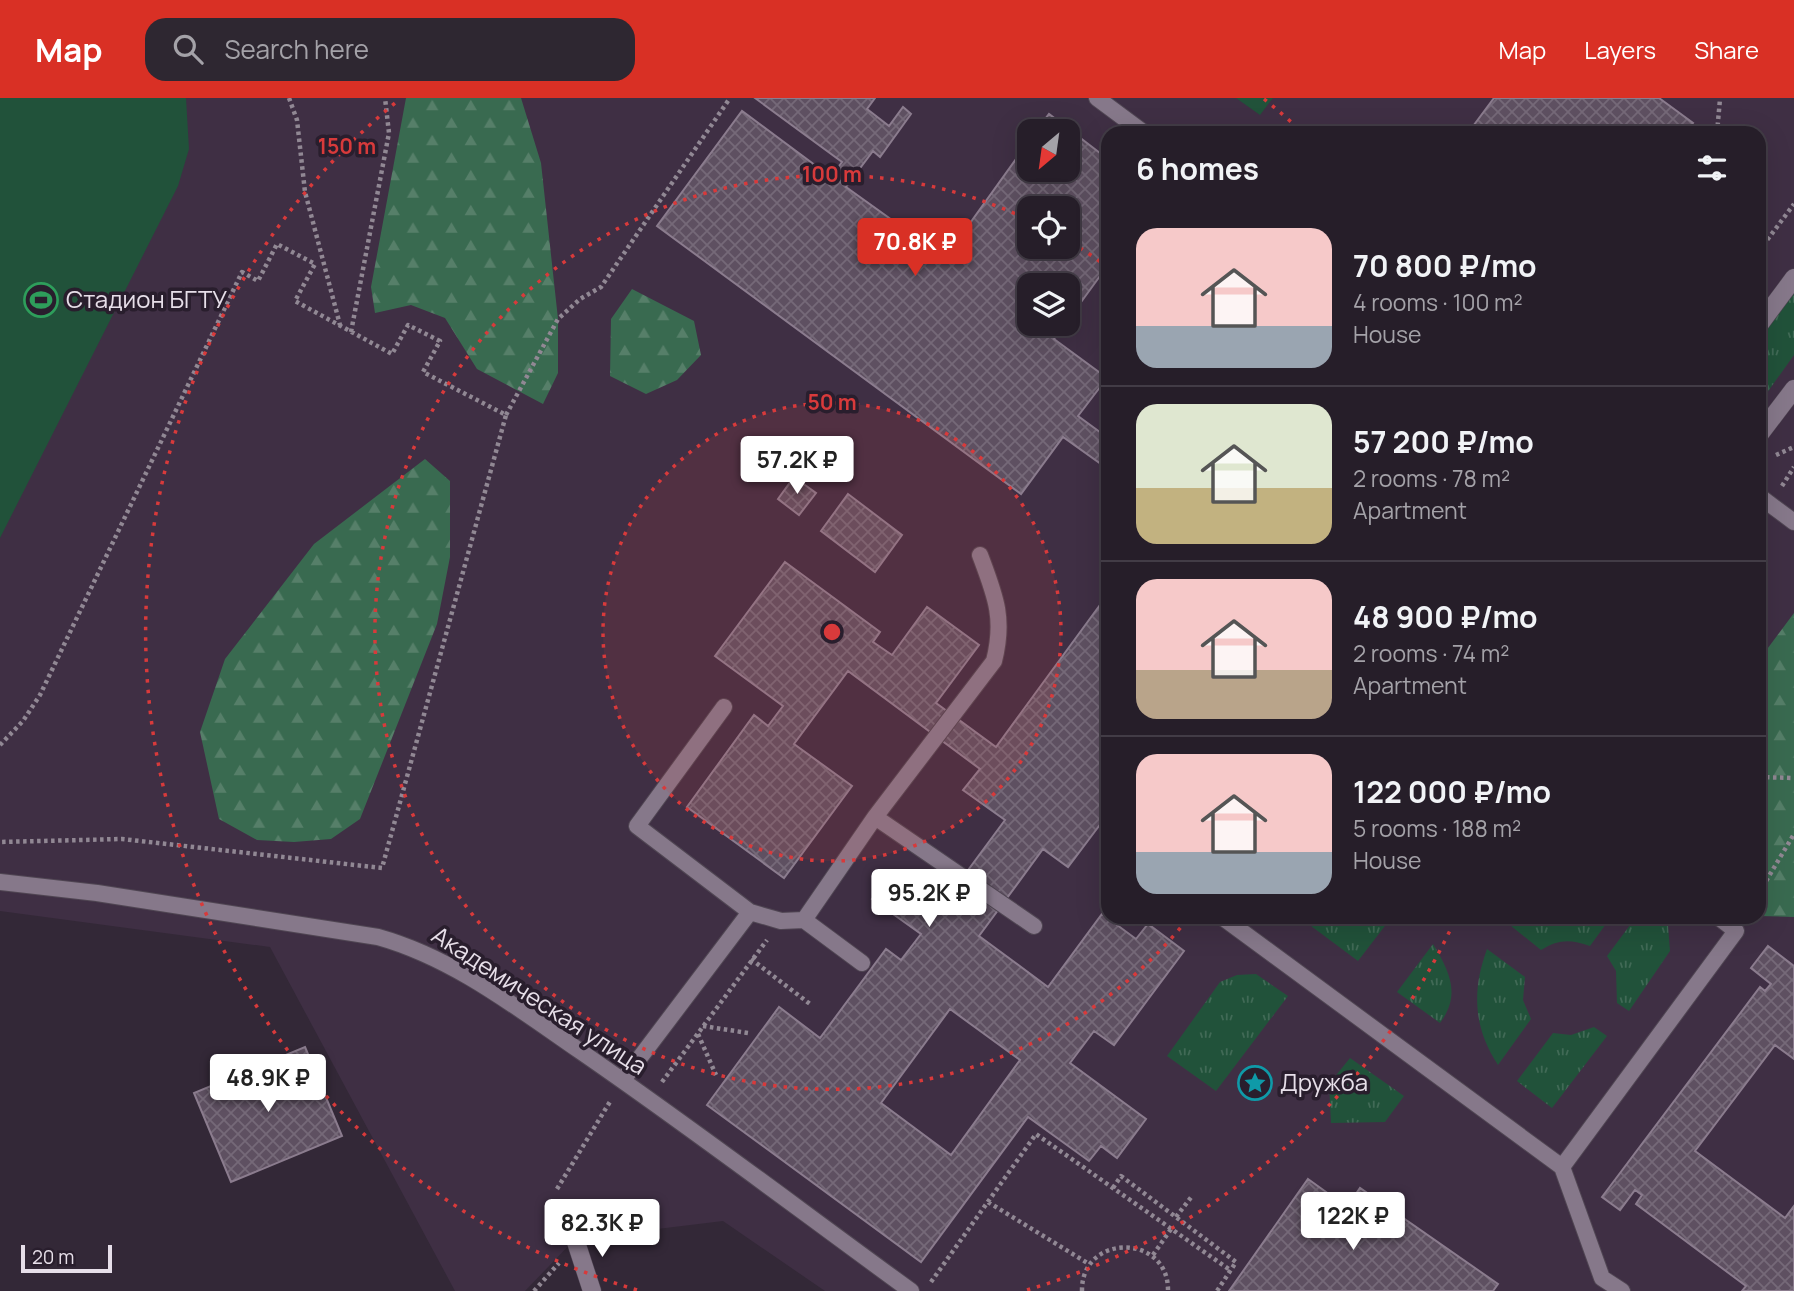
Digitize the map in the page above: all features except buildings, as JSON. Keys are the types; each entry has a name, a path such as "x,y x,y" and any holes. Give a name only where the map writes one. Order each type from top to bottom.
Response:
{"street":[{"path":"1766,316 1794,278"},
{"path":"1766,426 1794,388"},
{"path":"575,1239 592,1291"}],"lane":[{"path":"1097,98 1135,126"},
{"path":"1766,501 1794,522"},
{"path":"804,920 875,817 994,661 1000,637 998,603 980,555"},
{"path":"724,707 637,827 750,912 780,921 804,920 862,963"},
{"path":"875,817 1034,926"},
{"name":"Академическая улица","path":"0,882 97,893 378,937 413,947 458,970 623,1080 911,1291"},
{"path":"623,1080 750,912"},
{"path":"1232,924 1562,1167 1602,1278 1622,1291"},
{"path":"1562,1167 1736,930 1728,924"}],"path":[{"path":"289,98 297,120 305,192 340,326"},
{"path":"351,332 389,132 385,98"},
{"path":"0,842 122,839 383,868 506,415 558,319 580,299 601,287 730,98"},
{"path":"1718,126 1720,99"},
{"path":"1766,242 1794,204"},
{"path":"0,745 23,721 40,695 242,272 258,281 277,244 315,264 295,301 393,354 408,325 440,341 423,372 506,415"},
{"path":"1766,777 1794,778"},
{"path":"1766,881 1794,834"},
{"path":"728,942 810,1004"},
{"path":"703,1026 748,1033"},
{"path":"698,1033 716,1075"},
{"path":"557,1189 623,1080"},
{"path":"929,1286 1036,1133 1230,1270"},
{"path":"1113,1188 1121,1175 1236,1262 1217,1291"},
{"path":"1176,1217 1192,1196"},
{"path":"988,1202 1089,1264"},
{"path":"1153,1255 1171,1229"},
{"path":"1082,1291 1082,1281 1089,1264 1102,1252 1119,1245 1137,1247 1153,1255 1163,1268 1168,1291"},
{"path":"534,1291 561,1260"}],"shaded area":[{"path":"0,98 1794,98 1794,1291 825,1291 723,1221 575,1239 525,1291 455,1291 270,947 0,911"}],"green space":[{"name":"Стадион БГТУ","path":"0,98 186,98 189,149 178,186 0,538"},
{"path":"406,98 521,98 541,163 558,319 558,373 543,404 477,369 445,318 411,305 375,313 371,287"},
{"path":"1236,98 1273,98 1260,115"},
{"path":"1794,288 1794,355 1766,394 1766,327"},
{"path":"632,289 694,321 701,355 677,380 646,394 610,376 611,319"},
{"path":"425,459 450,481 450,557 437,624 360,819 331,839 294,842 257,840 219,819 200,732 225,659 314,544"},
{"path":"1794,613 1794,917 1766,916 1766,651"},
{"path":"1308,924 1386,924 1358,961"},
{"path":"1509,924 1606,924 1590,946 1565,941 1541,950"},
{"path":"1631,924 1668,925 1670,951 1629,1011 1617,1003 1616,971 1607,956"},
{"path":"1433,944 1451,984 1450,1003 1440,1023 1397,992"},
{"path":"1487,949 1525,977 1523,1000 1531,1019 1498,1065 1484,1037 1478,1008 1479,979"},
{"path":"1256,974 1288,996 1216,1091 1167,1056 1220,982 1237,975"},
{"path":"1594,1027 1607,1036 1552,1108 1517,1081 1553,1033 1571,1035"},
{"path":"1350,1058 1404,1096 1385,1122 1331,1123 1329,1084"}],"place":[{"name":"Стадион БГТУ","path":"41,300"},
{"name":"Дружба","path":"1255,1083"}]}
